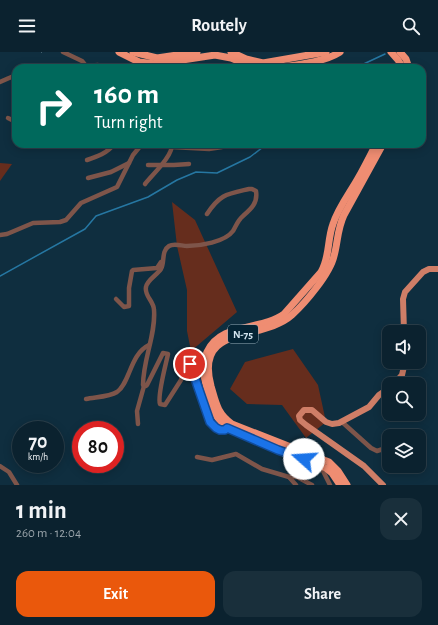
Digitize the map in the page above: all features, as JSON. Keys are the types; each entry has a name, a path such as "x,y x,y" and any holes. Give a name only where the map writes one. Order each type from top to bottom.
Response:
{"highway":[{"path":"119,52 139,62 156,64 215,55 231,58 246,64"},
{"path":"133,52 157,58 197,52"},
{"path":"231,52 246,59 263,63 326,52"},
{"path":"296,64 319,60 333,56 340,52"},
{"path":"391,52 400,64"},
{"path":"400,52 406,58 408,64"},
{"name":"N-75","path":"340,485 332,473 326,468 278,450 227,428 221,423 215,415 204,377 203,367 209,348 216,339 233,330 278,318 284,314 321,272 328,256 330,235 338,212 358,180 374,148"},
{"name":"N-75","path":"347,485 338,471 329,462 232,424 225,419 217,408 208,371 209,361 212,352 220,342 283,321 305,301 330,268 334,257 339,226 381,148"}],"main road":[{"path":"404,325 403,299 405,292 423,272 429,269 438,269"},
{"path":"382,393 369,407 339,423 332,424 326,422 312,410 304,410 299,416 300,420 306,425 364,466 383,485"}],"street":[{"path":"63,52 82,61 84,64"},
{"path":"0,82 12,77"},
{"path":"8,118 12,120"},
{"path":"87,160 100,155 111,148"},
{"path":"0,234 7,234 33,223 60,222 66,220 81,203 118,187 129,163 139,148"},
{"path":"145,184 168,156 171,148"},
{"path":"200,148 216,148"},
{"path":"88,178 106,174 129,163"},
{"path":"148,165 160,166 189,164"},
{"path":"138,424 138,407 144,386 144,371 154,321 154,308 147,295 146,288 148,283 161,269 166,249 171,246 202,245 224,238 230,234 242,217 252,208 256,191 249,189 224,195 214,204 207,214"},
{"path":"116,299 124,307 129,306 129,288 132,271 157,268 163,258"},
{"path":"86,399 117,391 124,384 136,358 149,345"},
{"path":"144,386 147,385 162,353 167,353 168,355 165,362 164,377 159,400 160,404 165,405 178,386 185,362 187,361 190,364 210,422 220,430 225,430 227,428"},
{"path":"342,422 371,448 377,451 382,449"},
{"path":"198,457 212,460 236,454 262,469 289,477 297,477 312,485"},
{"path":"320,465 330,485"},
{"path":"0,466 9,472 17,485"},
{"path":"289,477 296,485"}],"shaded area":[{"path":"0,163 12,164 0,181"},
{"path":"172,202 195,220 237,312 191,351 187,331 187,290 177,246"},
{"path":"293,349 318,385 326,422 306,438 282,405 247,404 230,389 245,362"}],"waterway":[{"path":"364,64 385,54"},
{"path":"0,276 85,229 96,216 148,197 177,180 196,172 217,173 250,157 262,148"}],"route":[{"path":"190,364 205,410 212,425 220,430 225,430 227,428 278,450 304,459"}]}
